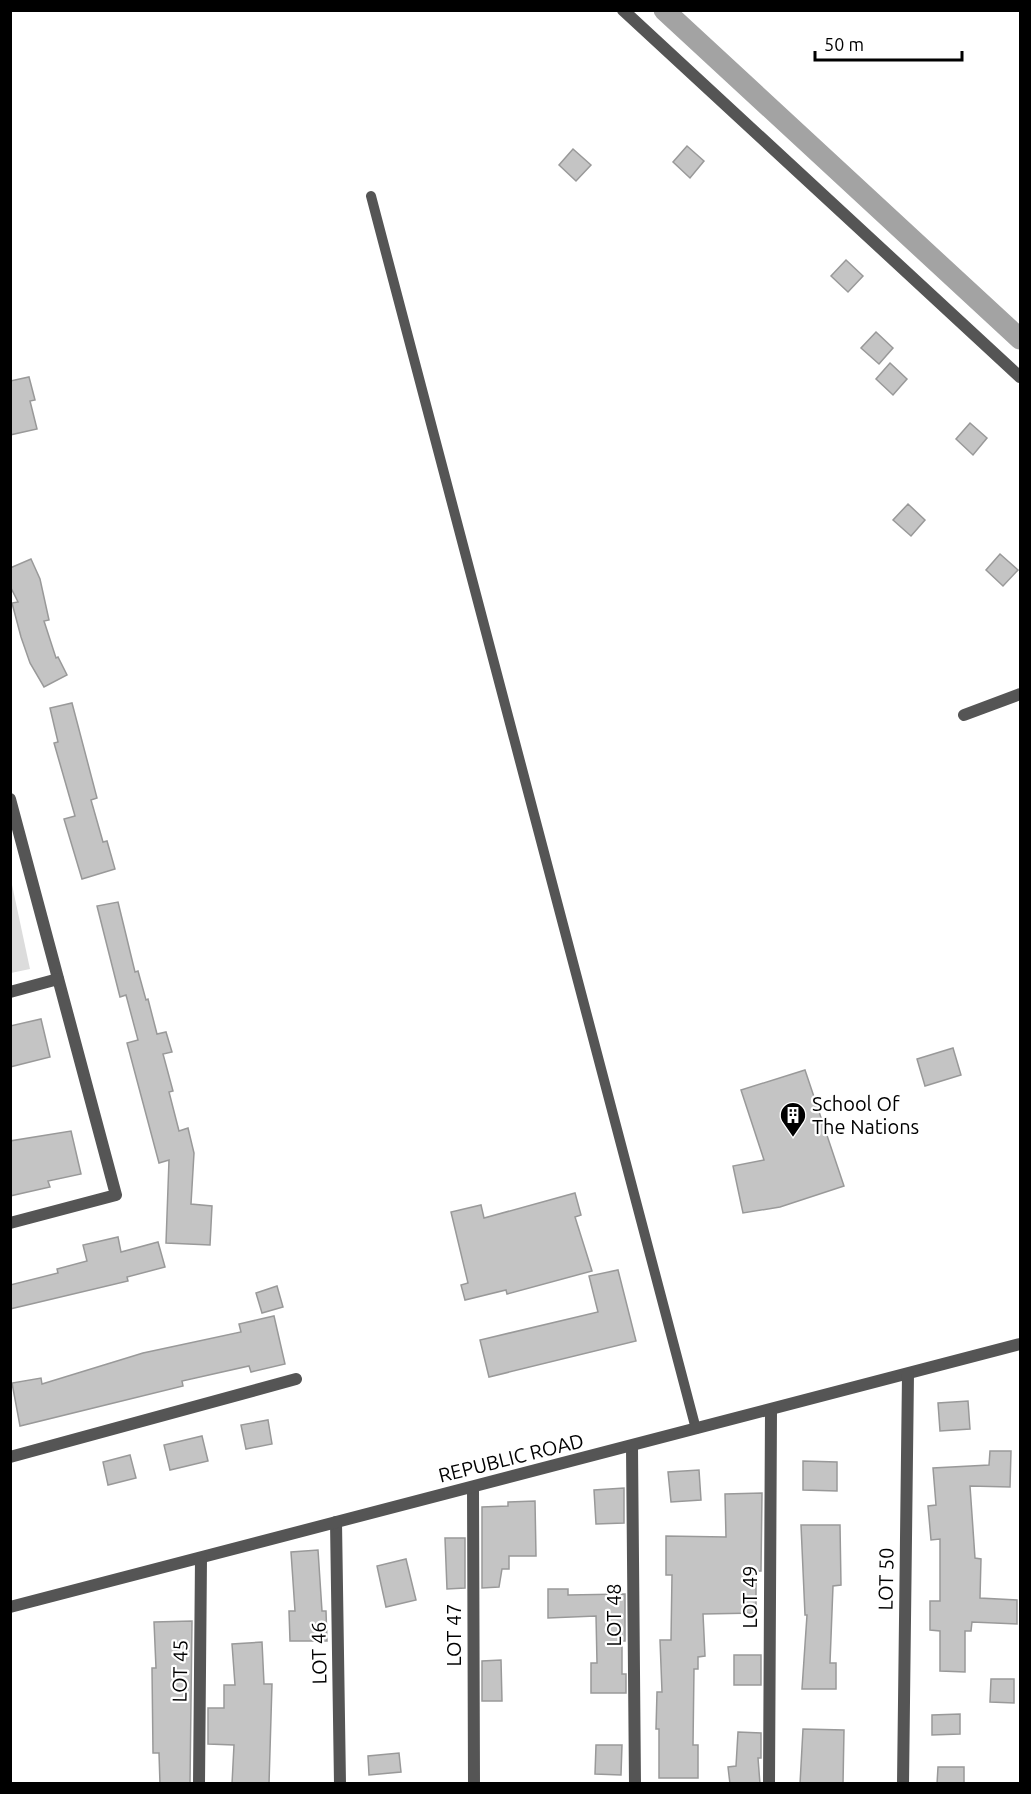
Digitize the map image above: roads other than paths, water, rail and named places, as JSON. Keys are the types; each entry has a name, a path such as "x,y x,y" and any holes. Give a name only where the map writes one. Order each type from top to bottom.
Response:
{"street":[{"path":"623,10 1020,377"},
{"path":"964,715 1020,694"},
{"path":"10,799 116,1195 10,1223"},
{"path":"10,992 58,979"},
{"name":"REPUBLIC ROAD","path":"10,1607 771,1411 1020,1344"},
{"name":"LOT 50","path":"903,1784 908,1374"},
{"path":"10,1457 296,1379"},
{"name":"LOT 49","path":"769,1784 771,1411"},
{"name":"LOT 48","path":"632,1447 635,1784"},
{"name":"LOT 47","path":"473,1487 474,1784"},
{"name":"LOT 46","path":"336,1522 340,1784"},
{"name":"LOT 45","path":"198,1784 201,1558"}],"lane":[{"path":"371,196 696,1429"}],"waterway":[{"path":"664,10 1020,339"}],"place":[{"name":"School Of The Nations","path":"793,1138"}]}
